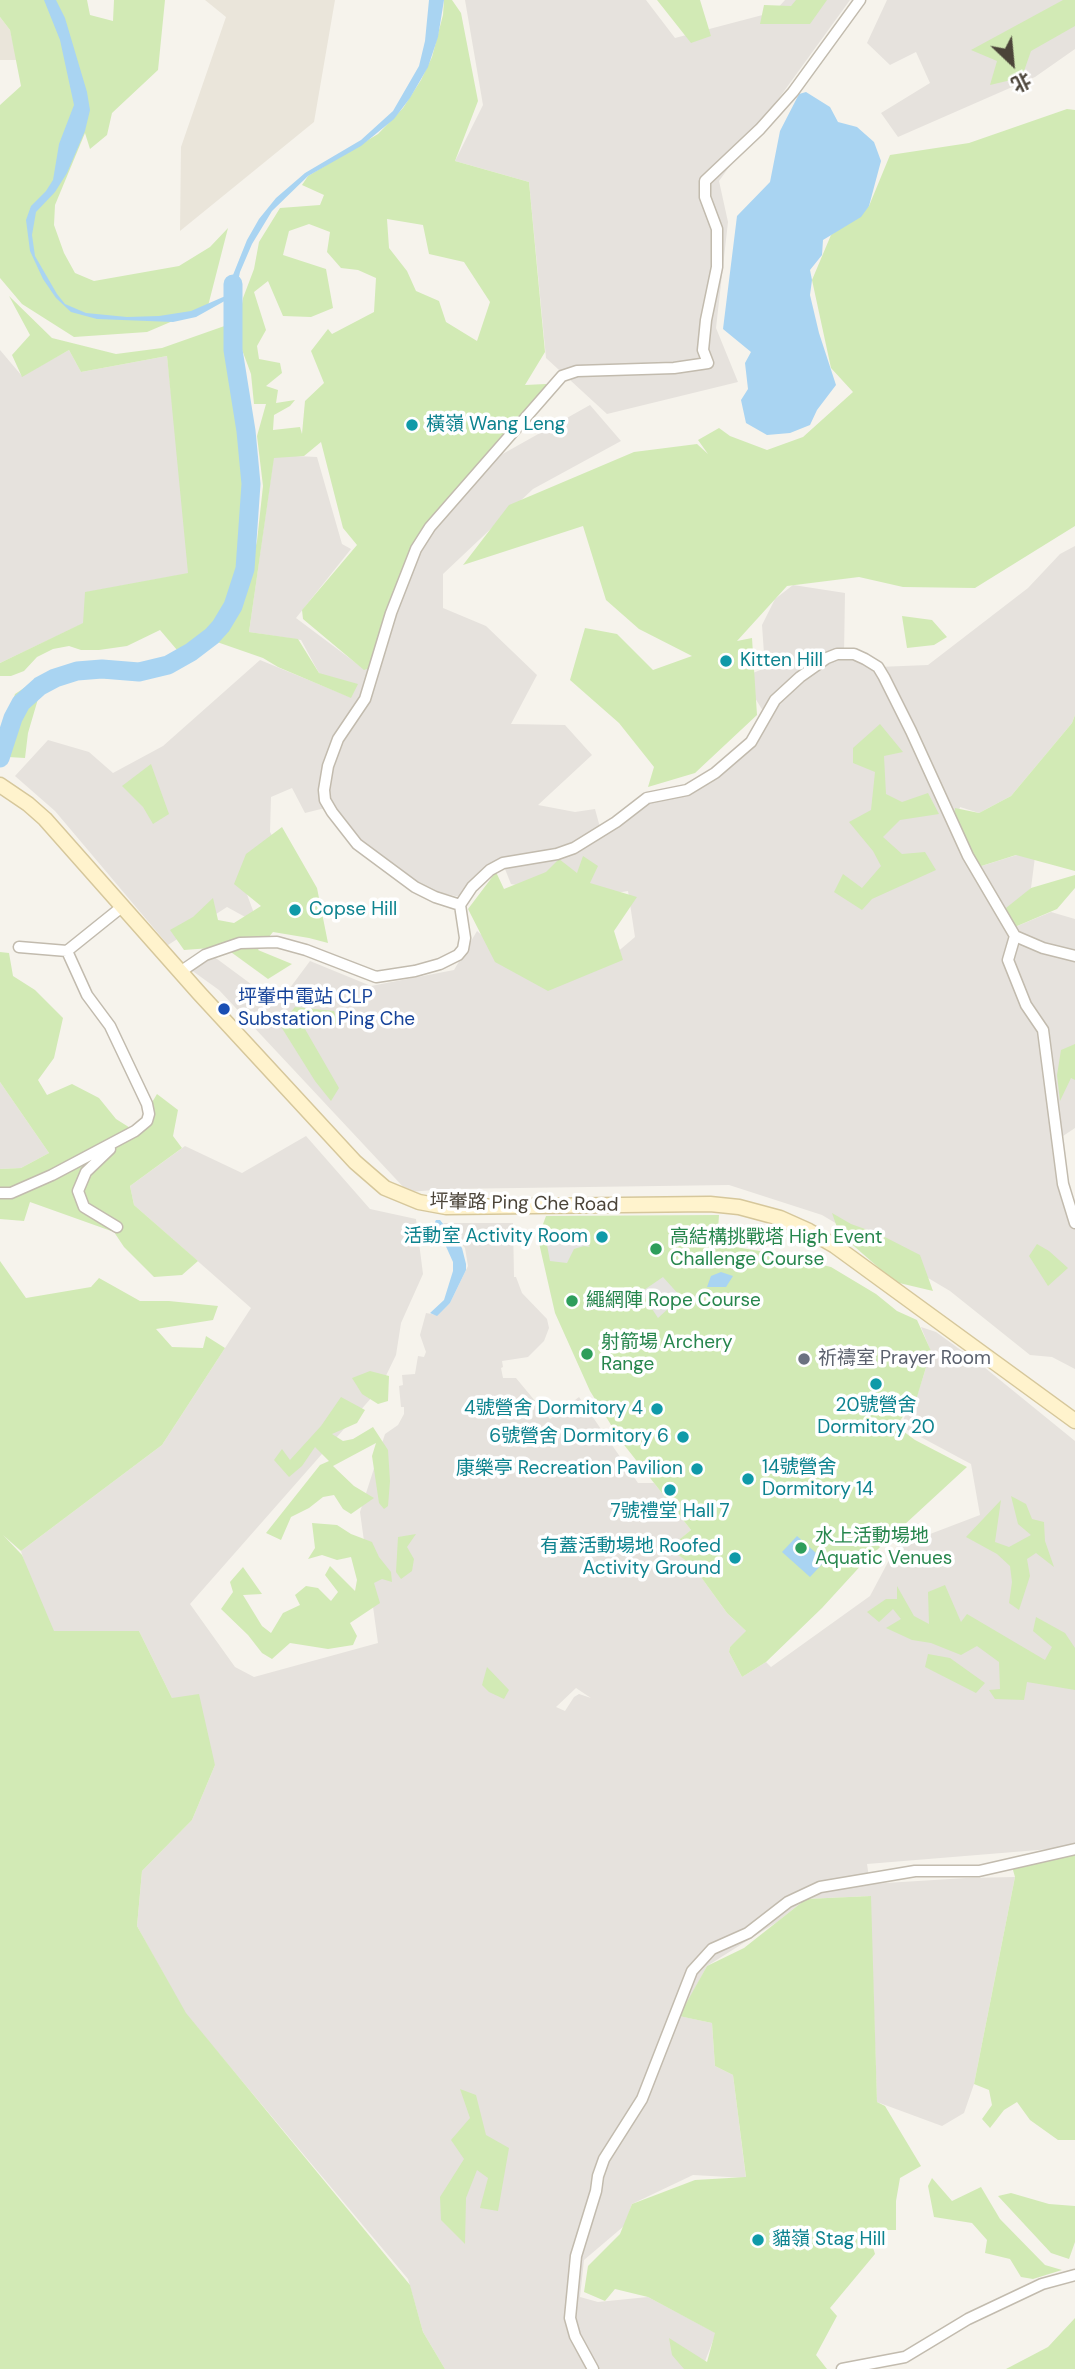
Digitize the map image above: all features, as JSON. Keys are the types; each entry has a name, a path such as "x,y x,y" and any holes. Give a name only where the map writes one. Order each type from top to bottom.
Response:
{"street":[{"path":"460,905 415,887 357,844 332,812 324,790 328,766 338,739 365,699 391,613 416,549 430,527 562,376 577,371 674,368 708,363 703,350 717,267 718,229 705,197 705,181 760,129 793,92 860,0"},
{"path":"180,972 205,955 240,943 277,942 306,950 376,977 440,964 463,949 465,938 460,905 472,887 490,870 503,863 557,854 574,848 648,798 687,790 715,773 751,742 775,700 800,677 827,658 838,654 854,654 878,667 911,731 968,856 1014,936 1043,948 1075,956"},
{"name":"坪輋路 Ping Che Road","path":"3,787 45,819 180,972 355,1162 370,1177 394,1192 419,1202 446,1207 710,1204 739,1207 780,1218 835,1246 1075,1421"},
{"path":"19,947 67,951 123,906"},
{"path":"1014,936 1008,960 1026,1004 1043,1030 1063,1184 1075,1223"},
{"path":"0,1193 11,1193 52,1175 120,1140 143,1125 149,1114 147,1104 110,1026 87,995 67,951"},
{"path":"117,1227 84,1207 78,1191 86,1172 120,1140"},
{"path":"593,2369 575,2336 570,2318 576,2256 596,2192 598,2176 604,2159 642,2099 692,1971 712,1949 748,1933 788,1902 820,1887 915,1871 979,1871 1075,1849"},
{"path":"842,2369 905,2357 968,2319 1042,2284 1075,2275"}],"shaded area":[{"path":"205,0 335,0 314,122 180,231 181,147 226,17"},
{"path":"465,0 646,0 675,38 774,12 785,0 850,0 719,181 728,222 716,328 738,382 607,414 546,358 529,182 455,161 483,105"},
{"path":"887,0 1075,0 1075,49 1035,77 898,137 881,113 930,83 916,52 890,65 867,43"},
{"path":"0,17 10,30 17,60 0,60"},
{"path":"0,350 22,376 69,350 81,372 167,356 191,573 88,592 84,623 0,663"},
{"path":"590,405 621,441 533,489 443,574 443,608 486,626 537,675 511,724 565,725 592,755 538,805 575,812 595,809 601,831 647,798 680,792 747,746 766,716 752,693 753,673 765,668 762,625 775,599 793,585 845,593 844,654 878,667 928,665 1028,588 1060,554 1075,546 1075,715 1072,723 1011,796 979,813 960,807 954,826 975,868 1036,849 1031,888 1006,913 1010,929 1051,912 1075,919 1075,1128 1057,1140 1075,1219 1075,1369 1052,1357 1030,1355 950,1291 822,1215 729,1185 448,1189 408,1192 219,990 187,967 209,953 278,1004 310,961 371,986 454,970 477,931 538,984 602,965 635,937 628,891 585,898 511,884 503,864 460,897 415,887 348,838 329,807 305,813 292,788 271,797 270,832 280,849 242,881 258,924 227,907 168,945 55,811 15,776 48,740 89,752 113,773 163,746 260,660 350,697 319,673 301,640 249,632 274,455 317,457 342,544 351,549 296,618 364,669 426,533 499,456"},
{"path":"0,1082 49,1153 21,1168 0,1169"},
{"path":"306,1136 370,1209 416,1219 423,1274 401,1323 396,1355 380,1388 190,1604 235,1667 254,1677 378,1643 360,1512 385,1434 398,1425 404,1414 399,1386 403,1385 402,1375 415,1374 418,1356 424,1357 426,1352 420,1335 426,1313 437,1315 450,1303 468,1266 465,1248 443,1223 513,1223 514,1277 522,1293 547,1319 549,1328 544,1341 528,1357 502,1361 503,1378 516,1378 550,1419 579,1397 638,1483 654,1483 691,1530 670,1548 693,1566 727,1613 747,1632 730,1647 729,1652 742,1677 766,1662 771,1667 870,1596 896,1547 980,1515 971,1464 902,1427 904,1418 917,1396 931,1352 921,1327 936,1332 984,1367 1075,1441 1075,1847 867,1864 870,1884 1015,1877 974,2084 964,2113 942,2126 877,2102 870,1896 806,1899 777,1922 707,1966 680,2016 712,2023 715,2066 733,2075 746,2178 693,2175 632,2204 624,2226 584,2260 580,2297 598,2302 648,2297 716,2333 702,2369 445,2369 423,2332 408,2279 185,2013 137,1926 142,1871 192,1820 215,1765 172,1698 139,1631 45,1631 21,1551 162,1445 251,1308 134,1205 130,1186 185,1146 242,1173","holes":["576,1688 591,1698 579,1694 565,1711 556,1707"]},
{"path":"577,1233 590,1247 574,1249 567,1263 550,1261 545,1234"},
{"path":"663,1277 681,1297 658,1318 641,1292"}],"green space":[{"path":"0,0 87,0 90,15 113,21 114,0 165,0 158,70 112,113 107,135 90,149 85,133 55,205 54,225 75,273 94,281 179,266 210,247 228,228 208,306 147,332 74,337 22,304 0,278 0,105 21,86 10,30 0,17"},
{"path":"444,0 452,0 461,13 478,101 455,161 529,182 545,352 525,385 546,384 553,395 420,543 376,666 364,670 303,619 302,610 357,545 343,528 321,442 304,456 274,458 249,632 298,639 319,673 358,684 351,698 263,658 217,642 240,611 257,541 263,486 257,436 266,404 254,404 251,374 241,347 239,322 259,242 280,208 320,205 324,195 302,185 308,176 378,134 403,108 432,57 443,15","holes":["387,219 423,225 429,254 464,262 490,302 477,341 446,322 439,301 416,291 407,271 389,248","309,224 330,232 327,252 341,268 358,270 376,278 374,312 332,334 328,329 311,351 324,383 305,401 302,434 300,427 273,430 274,415 295,400 276,403 278,390 266,386 282,373 280,363 259,359 257,346 266,330 254,292 268,281 283,316 311,317 333,308 326,269 283,255 289,231"]},
{"path":"657,0 700,0 711,36 691,43"},
{"path":"796,0 827,0 810,24 760,24 764,5 791,6"},
{"path":"1063,0 1075,0 1075,26 1031,51 1023,74 990,85 997,61 971,50"},
{"path":"1067,109 1075,110 1075,526 975,588 903,587 859,577 787,586 737,641 752,638 757,715 695,773 648,787 654,767 619,723 570,680 585,628 617,634 653,670 692,656 639,629 606,600 583,526 463,565 509,505 634,452 697,444 708,454 698,440 719,428 730,436 767,450 803,437 853,392 831,368 812,280 831,235 869,206 890,155 969,143"},
{"path":"9,296 52,338 116,354 162,348 233,323 233,350 250,470 250,515 245,569 238,592 221,626 205,643 183,657 160,630 127,646 99,650 81,650 69,646 53,649 37,657 24,671 11,676 0,676 0,663 83,623 85,592 188,573 167,356 81,372 69,350 22,377 12,355 30,335"},
{"path":"902,616 932,620 947,637 934,645 907,648"},
{"path":"94,665 119,668 116,679 84,677 51,688 38,699 28,733 25,758 8,757 12,730 7,720 15,694 36,680 65,669"},
{"path":"1075,715 1075,871 1016,855 975,868 954,826 955,808 979,813 1011,796 1072,723"},
{"path":"880,724 903,752 884,756 886,794 902,802 928,793 939,814 900,820 883,837 902,854 925,852 936,870 872,899 862,910 834,892 843,874 862,888 881,866 873,851 849,822 871,810 875,772 853,763 853,748"},
{"path":"151,764 169,814 153,824 143,807 122,786"},
{"path":"282,827 317,888 328,943 273,932 258,950 292,964 268,979 224,947 184,950 170,930 193,917 213,898 218,920 234,923 261,906 234,884 246,854"},
{"path":"583,856 598,866 590,883 637,897 614,931 623,960 548,991 495,962 468,909 496,872 504,889 546,872 559,859 577,873"},
{"path":"1075,875 1075,888 1057,909 1010,929 1001,912 1031,888"},
{"path":"0,952 9,953 13,976 35,990 63,1018 54,1058 38,1080 47,1095 72,1084 99,1098 116,1119 135,1131 157,1094 178,1110 173,1136 182,1148 130,1186 134,1205 198,1261 182,1275 154,1277 124,1247 114,1232 30,1202 24,1221 0,1219 0,1169 21,1168 49,1153 0,1082"},
{"path":"295,1007 334,1011 338,1024 305,1029 339,1088 331,1101 315,1081 280,1025"},
{"path":"1075,1044 1075,1080 1071,1078 1060,1101 1057,1075 1061,1050"},
{"path":"832,1213 920,1255 933,1291 895,1282 839,1233"},
{"path":"719,1215 717,1244 831,1267 876,1294 897,1311 917,1320 931,1351 917,1397 899,1422 899,1428 915,1440 967,1467 865,1561 822,1608 766,1662 742,1677 729,1652 730,1647 746,1631 727,1613 693,1566 669,1548 691,1530 621,1441 590,1391 555,1313 539,1243 546,1216"},
{"path":"1037,1244 1068,1268 1048,1286 1029,1256"},
{"path":"0,1261 26,1298 91,1287 99,1278 140,1301 218,1306 213,1320 156,1329 172,1347 203,1348 206,1336 225,1348 162,1445 21,1551 3,1535 22,1555 54,1631 139,1631 172,1698 199,1694 215,1765 192,1820 142,1871 137,1926 186,2013 410,2285 423,2332 445,2369 0,2369"},
{"path":"370,1371 389,1376 388,1401 378,1404 362,1394 352,1378"},
{"path":"341,1397 365,1410 357,1423 332,1434 343,1441 353,1439 373,1427 388,1450 388,1506 384,1509 379,1503 372,1456 376,1443 333,1466 354,1486 374,1498 351,1514 343,1509 334,1495 323,1497 291,1517 281,1540 266,1533 320,1465 329,1461 315,1447 302,1466 289,1477 274,1460 282,1449 290,1460 321,1426"},
{"path":"1011,1496 1026,1504 1032,1519 1044,1522 1045,1541 1054,1567 1036,1553 1027,1559 1030,1576 1019,1610 1009,1603 1012,1582 1010,1566 997,1554 966,1537 1001,1500 995,1542 1009,1547 1031,1535 1018,1524"},
{"path":"312,1523 337,1525 372,1542 379,1557 391,1572 392,1582 382,1579 374,1583 380,1603 350,1623 357,1636 353,1645 328,1649 290,1643 272,1659 262,1653 221,1609 233,1592 230,1582 243,1567 262,1594 243,1595 262,1626 271,1633 283,1613 300,1605 295,1595 306,1586 318,1588 331,1601 338,1592 325,1575 330,1566 355,1591 357,1580 351,1557 337,1560 322,1555 308,1559 315,1548"},
{"path":"416,1534 407,1547 414,1559 412,1571 401,1579 396,1572 398,1537"},
{"path":"945,1585 961,1622 967,1614 1045,1660 1052,1647 1033,1631 1036,1617 1065,1633 1075,1648 1075,1690 1027,1682 1024,1700 995,1699 989,1690 1000,1689 999,1662 977,1646 961,1655 931,1643 912,1640 886,1628 901,1619 893,1609 879,1622 867,1612 886,1599 897,1599 897,1586 914,1616 929,1624 928,1592"},
{"path":"928,1654 950,1658 985,1683 976,1693 925,1667"},
{"path":"487,1667 509,1690 504,1699 489,1692 482,1685"},
{"path":"1075,1851 1075,2140 1058,2140 1030,2120 1017,2102 1004,2110 990,2128 982,2119 992,2105 989,2090 974,2084 1015,1877 1011,1863"},
{"path":"871,1896 877,2102 885,2106 921,2166 900,2178 896,2201 896,2230 876,2230 871,2241 875,2254 830,2308 837,2316 816,2355 827,2369 684,2369 672,2355 669,2338 707,2362 715,2333 648,2297 615,2289 605,2301 584,2292 588,2266 620,2234 632,2204 695,2180 746,2177 733,2075 715,2066 712,2023 679,2016 707,1966 744,1948 806,1899"},
{"path":"460,2089 476,2095 486,2135 509,2148 498,2211 480,2208 488,2178 477,2170 466,2198 465,2244 441,2220 440,2197 464,2159 451,2140 470,2118"},
{"path":"932,2178 952,2201 981,2187 1000,2219 1045,2265 1062,2270 1033,2279 1021,2277 1010,2259 985,2253 987,2240 972,2223 934,2217 928,2186"},
{"path":"1011,2193 1049,2204 1075,2206 1075,2242 1069,2259 1051,2253 998,2196"},
{"path":"1075,2318 1075,2369 1006,2369 1048,2347"}],"water":[{"path":"44,0 56,0 65,18 90,110 85,131 67,173 55,192 36,212 32,235 35,256 65,304 86,313 127,317 191,311 230,294 231,280 247,240 276,198 305,173 361,140 393,111 419,66 425,41 429,0 444,0 438,37 428,67 394,119 361,146 308,176 272,211 252,244 240,272 232,309 230,298 196,317 173,322 97,319 71,312 56,298 43,279 30,251 26,220 31,206 53,180 59,144 74,105 60,40"},
{"path":"806,92 830,107 838,122 857,127 874,142 881,161 869,206 861,217 823,240 822,255 810,270 810,295 836,385 817,410 810,425 790,433 767,435 746,423 741,400 748,389 745,363 751,352 723,329 737,216 770,182 780,131 799,94"},
{"path":"436,1220 440,1220 462,1248 466,1264 466,1270 450,1303 437,1316 430,1313 444,1300 453,1262"},
{"path":"721,1272 733,1276 726,1287 707,1287 711,1276"},
{"path":"797,1536 825,1561 810,1577 782,1552"}],"waterway":[{"path":"0,758 13,718 21,703 40,686 77,671 102,669 139,672 168,665 212,636 233,606 245,569 251,484 246,431 233,350 233,284"}],"place":[{"name":"橫嶺 Wang Leng","path":"412,425"},
{"name":"Kitten Hill","path":"726,661"},
{"name":"Copse Hill","path":"295,910"},
{"name":"坪輋中電站 CLP Substation Ping Che","path":"224,1009"},
{"name":"活動室 Activity Room","path":"602,1237"},
{"name":"高結構挑戰塔 High Event Challenge Course","path":"656,1249"},
{"name":"繩網陣 Rope Course","path":"572,1301"},
{"name":"射箭場 Archery Range","path":"587,1354"},
{"name":"祈禱室 Prayer Room","path":"804,1359"},
{"name":"20號營舍 Dormitory 20","path":"876,1384"},
{"name":"4號營舍 Dormitory 4","path":"657,1409"},
{"name":"6號營舍 Dormitory 6","path":"683,1437"},
{"name":"康樂亭 Recreation Pavilion","path":"697,1469"},
{"name":"14號營舍 Dormitory 14","path":"748,1479"},
{"name":"7號禮堂 Hall 7","path":"670,1490"},
{"name":"水上活動場地 Aquatic Venues","path":"801,1548"},
{"name":"有蓋活動場地 Roofed Activity Ground","path":"735,1558"},
{"name":"貓嶺 Stag Hill","path":"758,2240"}]}
